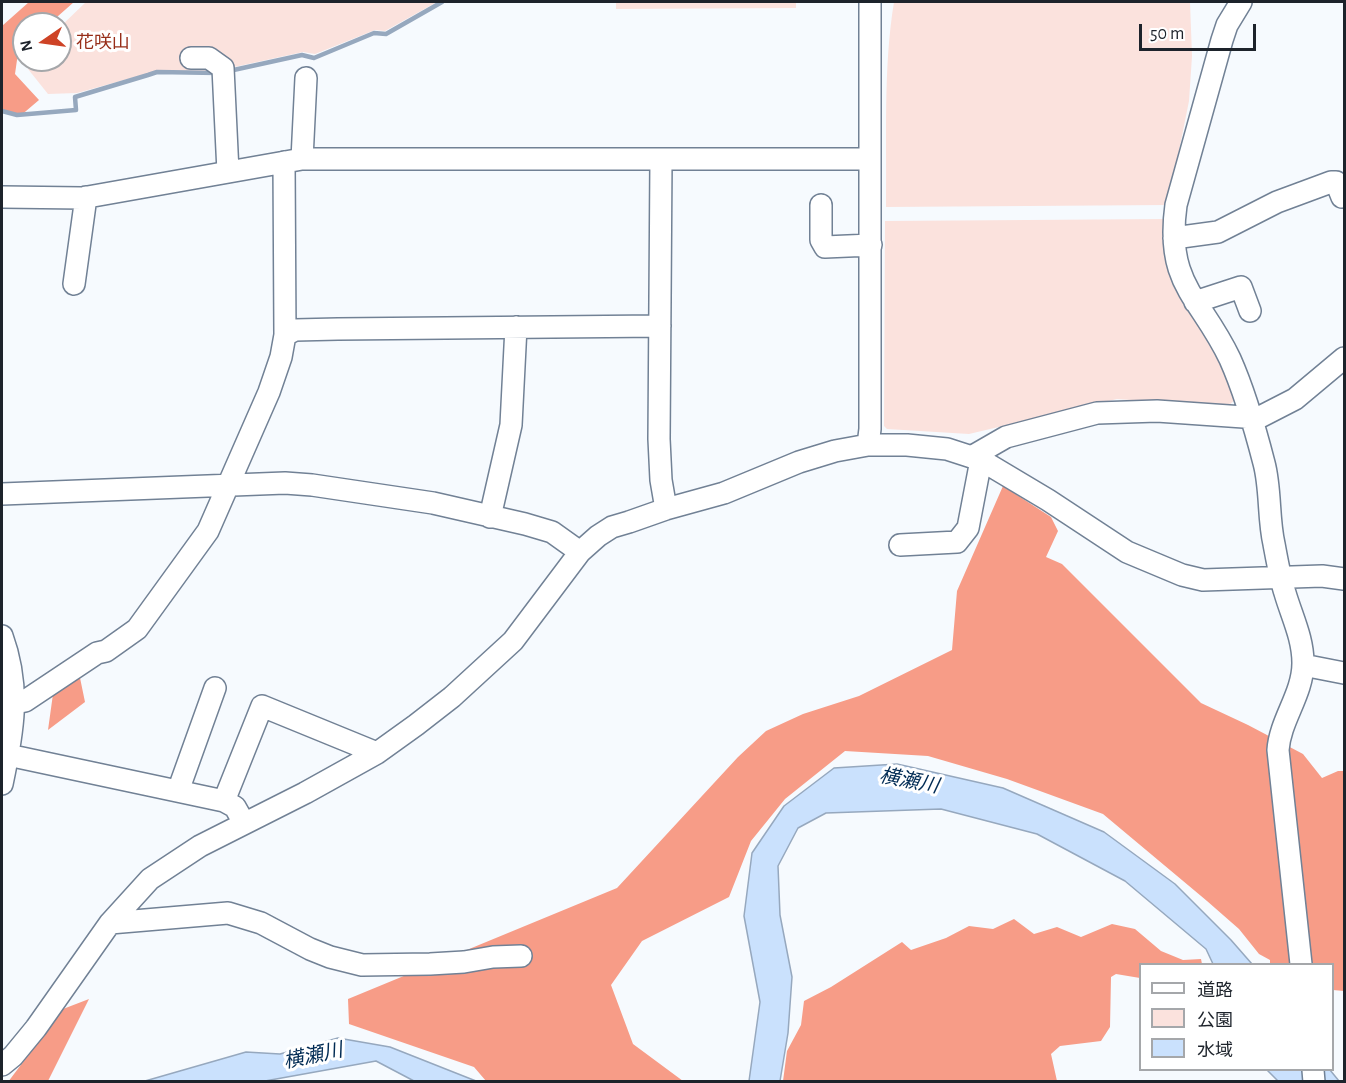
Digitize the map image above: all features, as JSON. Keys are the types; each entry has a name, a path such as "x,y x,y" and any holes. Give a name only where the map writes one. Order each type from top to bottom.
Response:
{"street":[{"path":"868,445 871,245 870,2"},
{"path":"1241,2 1227,25 1222,40 1176,205 1174,238 1176,264 1182,280 1230,360 1251,417 1265,465 1273,541 1284,592 1300,636 1303,664 1297,691 1279,735 1279,764 1301,963"},
{"path":"191,58 209,58 223,68 228,172"},
{"path":"15,703 25,700 97,653 106,651 137,629 208,531 269,392 281,357 285,335 293,161 306,78"},
{"path":"661,159 661,480 666,509"},
{"path":"2,197 86,197 293,161 870,159"},
{"path":"1174,238 1218,232 1277,202 1331,182 1336,182 1342,197"},
{"path":"74,284 86,197"},
{"path":"820,206 821,240 825,246 871,245"},
{"path":"1195,303 1241,286 1250,311"},
{"path":"285,335 295,330 316,329 660,326"},
{"path":"489,517 511,425 516,327"},
{"path":"900,545 957,542 968,528 977,458 1006,437 1097,413 1157,411 1258,418 1295,399 1344,358"},
{"path":"2,1065 13,1056 36,1028 110,922 150,879 164,868 244,823 305,793 377,753 452,697 513,641 580,552 612,527 724,493 817,456 868,445 917,446 947,449 977,458 1048,500 1127,552 1182,575 1203,580 1322,576 1344,579"},
{"path":"2,494 285,483 312,485 433,503 552,532 580,552"},
{"path":"2,636 7,651 15,703 2,784"},
{"path":"1303,664 1344,673"},
{"path":"178,791 215,688"},
{"path":"224,801 262,706 377,753"},
{"path":"8,755 224,801 235,807 244,823"},
{"path":"110,922 228,913 261,923 330,957 362,965 464,962 493,957 521,956"}],"green space":[{"name":"花咲山","path":"86,2 437,2 385,31 375,30 315,54 303,52 216,71 157,71 77,93 48,94 30,72 72,72 72,15"},
{"path":"616,2 796,2 796,8 616,9"},
{"path":"894,2 1190,2 1192,56 1189,101 1168,205 886,207 887,78"},
{"path":"1168,219 1238,397 1227,407 1117,399 969,434 887,429 884,426 885,221"}],"shaded area":[{"path":"29,2 74,2 63,12 18,12"},
{"path":"12,17 12,72 15,72 39,100 19,117 2,110 2,26"},
{"path":"1003,486 1051,517 1058,531 1046,557 1062,564 1201,703 1303,754 1322,778 1338,771 1344,771 1344,991 1334,990 1334,963 1270,963 1270,960 1259,954 1239,929 1103,814 1007,779 928,756 845,751 785,799 751,841 729,897 642,941 611,985 633,1044 683,1081 486,1081 474,1067 349,1024 348,999 617,888 738,757 766,731 803,714 859,696 952,650 957,591"},
{"path":"79,673 85,702 48,730 53,694"},
{"path":"1014,919 1034,934 1057,927 1081,937 1112,924 1135,929 1161,951 1183,960 1201,959 1202,963 1139,963 1139,978 1116,974 1111,977 1110,1027 1101,1041 1060,1046 1051,1054 1057,1081 783,1081 787,1051 801,1025 804,1001 831,987 902,942 911,950 946,938 969,926 993,929"},
{"path":"89,999 48,1081 8,1082 63,1009"}],"water":[{"name":"横瀬川","path":"897,764 1003,788 1104,832 1175,884 1251,963 1213,963 1206,949 1125,881 1037,834 941,809 826,813 798,828 778,866 780,915 792,977 788,1033 780,1081 749,1081 760,1002 744,916 752,853 784,806 834,768"},
{"name":"横瀬川","path":"338,1038 390,1047 476,1081 414,1081 376,1061 265,1081 145,1081 246,1052 280,1054"},
{"path":"1268,1071 1331,1071 1339,1081 1278,1081"}],"waterway":[{"path":"229,71 302,55 314,58 374,33 386,34 442,2"},
{"path":"2,111 17,115 76,110 75,97 157,72 218,73"}]}
